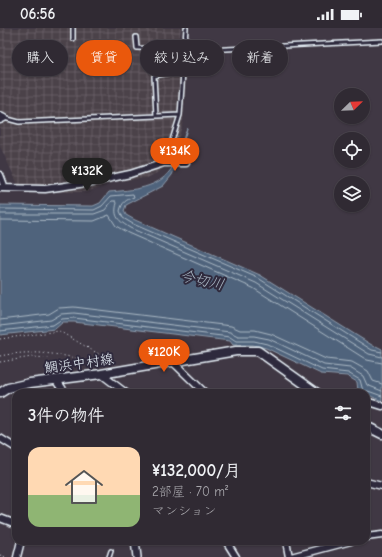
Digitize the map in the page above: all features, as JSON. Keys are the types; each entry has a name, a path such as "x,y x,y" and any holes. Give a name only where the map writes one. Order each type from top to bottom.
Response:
{"main road":[{"name":"鯛浜中村線","path":"0,393 8,388 30,383 101,374 236,351 258,351 313,389"},
{"path":"370,428 382,434"}],"street":[{"path":"0,175 3,188 45,189 93,182 130,174 164,163 186,163"},
{"path":"173,362 201,389"},
{"path":"101,374 121,389"},
{"path":"56,380 62,389"},
{"path":"370,402 382,406"},
{"path":"0,438 12,446"},
{"path":"370,483 382,486"},
{"path":"0,518 12,522"},
{"path":"370,537 382,535"},
{"path":"19,556 20,545"},
{"path":"136,545 137,557"},
{"path":"228,545 236,557"},
{"path":"288,545 292,557 336,545"}],"lane":[{"path":"73,28 73,39"},
{"path":"185,40 186,28"},
{"path":"136,37 137,48 140,48"},
{"path":"224,49 382,41"},
{"path":"154,76 156,116"},
{"path":"164,163 180,115 183,76"},
{"path":"1,118 19,122 180,115"},
{"path":"105,555 109,557 111,551"}],"path":[{"path":"0,339 59,331 117,365 118,371"},
{"path":"0,356 11,354 49,353 103,364 118,371"},
{"path":"0,362 32,357 51,358"},
{"path":"0,555 6,557"}],"shaded area":[{"path":"0,28 181,28 179,40 140,40 140,76 186,76 183,122 173,158 159,172 147,178 115,181 87,192 21,191 0,146"}],"water":[{"name":"今切川","path":"187,128 180,157 172,175 163,186 126,205 124,211 126,215 260,275 375,347 376,346 382,349 382,401 370,396 370,389 358,389 357,382 347,376 321,374 266,348 253,345 233,345 230,341 74,322 63,322 55,329 0,335 0,205 93,206 100,203 109,192 136,189 153,184 168,174 179,153"}]}
